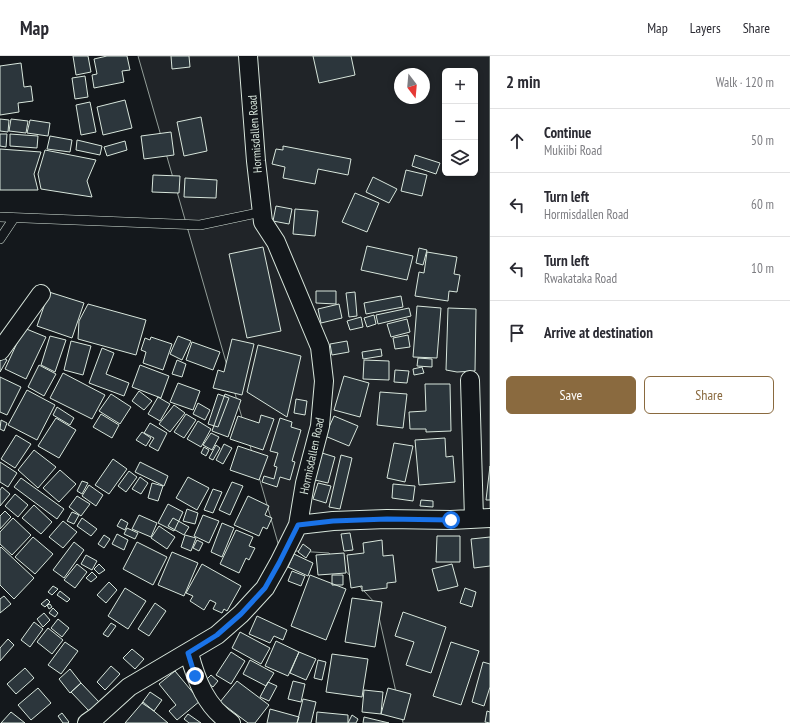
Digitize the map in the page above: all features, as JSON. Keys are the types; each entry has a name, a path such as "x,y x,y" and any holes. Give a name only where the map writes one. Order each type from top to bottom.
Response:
{"street":[{"name":"Hormisdallen Road","path":"87,723 129,687 217,635 241,614 265,588 298,525 305,483 320,426 324,381 320,347 276,242 263,222 256,161 248,56"},
{"path":"0,351 41,294"},
{"path":"298,525 371,519 451,520 482,518 470,380"},
{"path":"188,653 195,676 208,701 223,718 231,723"}],"lane":[{"path":"0,217 200,225 262,212"},
{"path":"0,239 14,218"}],"shaded area":[{"path":"138,56 490,56 490,723 403,723 376,604 329,553 280,550"}],"building":[{"path":"73,56 88,56 91,72 76,75"},
{"path":"107,56 127,56 130,70 122,71 124,82 94,88 92,75 97,74 94,59"},
{"path":"171,56 189,56 190,67 172,69"},
{"path":"313,56 351,56 355,75 319,83"},
{"path":"21,63 24,87 31,86 33,101 18,103 19,112 0,115 0,66"},
{"path":"85,76 88,97 75,99 72,78"},
{"path":"125,100 132,128 103,135 97,107"},
{"path":"90,102 96,132 81,135 76,105"},
{"path":"201,117 207,151 184,156 177,122"},
{"path":"0,119 9,120 8,132 0,131"},
{"path":"11,119 28,121 26,133 9,131"},
{"path":"30,120 50,123 48,136 27,133"},
{"path":"171,132 174,155 144,159 141,136"},
{"path":"0,134 7,134 6,147 0,146"},
{"path":"10,134 38,136 37,148 10,146"},
{"path":"50,136 72,140 70,152 47,149"},
{"path":"77,140 102,146 100,155 76,150"},
{"path":"125,141 127,150 107,156 104,147"},
{"path":"283,146 351,159 348,175 318,169 315,184 283,178 285,167 272,164 276,149 283,150"},
{"path":"0,149 41,152 34,174 38,190 0,190"},
{"path":"45,150 96,160 87,181 92,197 41,189 38,174"},
{"path":"415,155 440,163 436,174 412,166"},
{"path":"406,170 427,175 422,196 401,191"},
{"path":"153,175 180,176 179,193 152,192"},
{"path":"373,177 397,189 389,203 366,192"},
{"path":"185,178 217,180 216,198 184,197"},
{"path":"355,193 379,203 367,232 342,222"},
{"path":"276,206 292,209 289,224 273,221"},
{"path":"295,209 318,211 315,236 293,234"},
{"path":"367,246 413,256 407,280 361,270"},
{"path":"263,247 281,331 247,338 229,254"},
{"path":"419,248 427,250 423,265 416,263"},
{"path":"427,252 457,257 454,274 460,275 457,292 449,291 448,301 415,296 419,272 424,273"},
{"path":"316,291 336,291 336,304 316,303"},
{"path":"49,292 84,303 72,338 37,326"},
{"path":"355,292 357,316 349,317 346,293"},
{"path":"401,296 403,307 366,314 364,303"},
{"path":"88,304 146,320 136,355 78,339 79,321"},
{"path":"339,304 342,318 321,323 318,309"},
{"path":"417,306 441,308 437,358 413,357"},
{"path":"409,308 411,316 378,324 376,315"},
{"path":"448,308 476,309 475,371 457,372 446,370"},
{"path":"374,315 376,324 367,327 364,318"},
{"path":"361,317 363,327 350,330 347,321"},
{"path":"407,319 410,332 391,337 387,324"},
{"path":"24,328 46,337 26,379 5,369"},
{"path":"408,335 410,347 395,349 393,338"},
{"path":"50,336 66,340 55,372 41,365"},
{"path":"178,336 191,341 182,360 170,354"},
{"path":"151,337 172,344 163,370 143,363 146,352 141,350 145,338 150,340"},
{"path":"232,339 254,344 242,395 213,388 218,370 224,372"},
{"path":"71,341 91,346 83,375 64,370"},
{"path":"347,341 349,352 332,355 330,344"},
{"path":"192,342 220,352 213,370 186,360"},
{"path":"258,345 301,356 287,417 247,392"},
{"path":"102,348 114,353 106,374 129,383 124,396 89,383"},
{"path":"381,349 382,356 363,359 362,352"},
{"path":"0,356 7,360 0,372"},
{"path":"418,358 432,359 432,367 417,366"},
{"path":"177,360 186,364 182,377 172,374"},
{"path":"364,360 389,361 389,380 363,379"},
{"path":"39,365 56,374 44,396 28,387"},
{"path":"140,365 169,376 161,398 132,387"},
{"path":"422,367 424,373 414,375 413,369"},
{"path":"395,370 409,371 407,383 394,382"},
{"path":"63,373 105,395 92,419 50,398"},
{"path":"344,376 369,383 360,417 334,410"},
{"path":"0,377 21,387 7,415 0,412"},
{"path":"178,383 200,391 193,410 170,402"},
{"path":"425,384 450,384 451,431 426,432 426,429 410,429 409,412 426,411"},
{"path":"27,390 55,405 37,440 8,425"},
{"path":"139,391 152,401 144,410 132,401"},
{"path":"380,392 407,394 403,428 377,425"},
{"path":"111,394 131,407 120,424 99,411"},
{"path":"218,394 229,398 218,427 208,424"},
{"path":"225,394 241,400 228,437 212,431"},
{"path":"158,397 170,404 160,421 148,414"},
{"path":"296,399 307,401 305,415 294,413"},
{"path":"198,403 210,410 205,420 193,414"},
{"path":"174,405 185,413 170,432 159,424"},
{"path":"57,407 74,418 70,425 53,415"},
{"path":"101,414 119,425 112,438 93,427"},
{"path":"186,414 196,420 184,438 174,432"},
{"path":"261,415 274,419 263,450 230,439 238,416 259,423"},
{"path":"334,416 358,426 349,446 325,436"},
{"path":"56,418 76,430 59,458 38,446"},
{"path":"280,418 292,422 291,427 301,430 292,461 295,462 290,480 280,477 277,487 262,482 264,476 274,479 277,467 274,466 278,453 270,451"},
{"path":"1,420 7,423 4,431 0,429"},
{"path":"198,421 211,429 201,447 187,439"},
{"path":"150,423 167,433 158,451 149,446 154,438 144,433"},
{"path":"142,432 151,438 146,446 136,440"},
{"path":"211,433 219,437 212,450 203,445"},
{"path":"16,435 31,444 15,468 1,459"},
{"path":"445,438 446,457 453,456 455,482 419,485 415,440"},
{"path":"394,443 413,446 405,482 387,478"},
{"path":"224,444 232,448 223,464 216,460"},
{"path":"216,445 220,448 213,460 209,458"},
{"path":"238,446 268,456 259,480 230,470"},
{"path":"204,447 209,450 206,456 201,453"},
{"path":"34,450 56,467 38,488 18,470"},
{"path":"322,453 335,457 328,483 315,480"},
{"path":"341,455 352,458 340,509 329,507"},
{"path":"113,459 127,469 109,494 95,485"},
{"path":"0,462 17,473 8,487 0,482"},
{"path":"140,462 168,476 164,486 135,472"},
{"path":"490,466 490,500 486,500"},
{"path":"60,470 76,484 59,502 43,488"},
{"path":"129,471 137,477 126,492 118,486"},
{"path":"140,477 148,483 141,494 132,489"},
{"path":"188,477 209,488 197,510 176,498"},
{"path":"21,478 64,509 57,519 14,487"},
{"path":"82,481 88,483 82,494 77,491"},
{"path":"232,482 243,486 230,515 219,510"},
{"path":"152,483 163,486 158,501 148,498"},
{"path":"318,483 331,486 326,503 313,499"},
{"path":"393,484 415,486 413,501 392,498"},
{"path":"89,485 103,495 96,506 82,496"},
{"path":"2,487 10,494 0,506 0,490"},
{"path":"213,489 222,492 213,513 204,510"},
{"path":"15,494 28,505 18,517 5,506"},
{"path":"77,496 90,504 81,516 69,507"},
{"path":"248,496 269,506 265,515 272,518 267,529 263,527 259,536 234,525"},
{"path":"421,500 433,501 433,507 420,506"},
{"path":"168,504 183,512 174,531 158,523"},
{"path":"34,505 52,522 41,534 22,518"},
{"path":"187,509 198,513 195,524 183,521"},
{"path":"5,511 11,517 0,529 0,516"},
{"path":"72,512 79,515 74,524 67,521"},
{"path":"139,515 157,523 151,537 132,529"},
{"path":"203,515 219,521 209,543 194,536"},
{"path":"13,518 31,535 12,555 0,544 0,532"},
{"path":"82,518 97,529 91,536 77,526"},
{"path":"173,518 189,527 184,535 168,526"},
{"path":"121,519 128,523 125,530 117,526"},
{"path":"63,521 77,532 63,548 49,537"},
{"path":"222,523 234,528 222,557 211,552"},
{"path":"159,526 175,537 167,549 151,538"},
{"path":"127,528 138,533 135,539 124,534"},
{"path":"236,530 253,537 249,546 255,548 249,560 246,558 239,573 220,564"},
{"path":"350,533 353,550 344,551 341,534"},
{"path":"117,534 128,540 124,550 112,544"},
{"path":"104,535 110,539 104,548 98,544"},
{"path":"185,535 196,538 191,551 181,547"},
{"path":"437,536 460,536 460,562 436,562"},
{"path":"33,537 53,554 35,574 15,557"},
{"path":"490,537 490,566 474,568 471,539"},
{"path":"197,540 203,543 199,551 193,548"},
{"path":"382,540 383,556 393,555 396,582 387,583 387,588 362,591 362,586 351,588 347,555 364,553 363,543"},
{"path":"74,542 84,550 64,578 53,570"},
{"path":"137,542 167,557 153,585 123,569"},
{"path":"303,544 311,550 306,558 298,552"},
{"path":"1,547 34,578 14,599 0,585"},
{"path":"172,552 198,563 184,596 158,585"},
{"path":"344,553 346,573 318,575 316,555"},
{"path":"294,554 313,563 308,576 288,567"},
{"path":"86,555 97,561 92,570 81,564"},
{"path":"77,564 87,572 75,588 64,580"},
{"path":"99,564 105,570 99,574 94,569"},
{"path":"202,564 241,586 227,611 224,609 222,613 213,609 216,603 210,600 204,610 190,601 193,596 186,593"},
{"path":"452,564 458,586 438,591 432,569"},
{"path":"292,571 305,576 301,586 288,581"},
{"path":"92,572 97,577 91,582 86,578"},
{"path":"310,575 346,589 326,640 291,626"},
{"path":"332,575 343,575 343,585 332,585"},
{"path":"109,582 117,590 106,603 97,595"},
{"path":"53,586 58,589 52,595 48,592"},
{"path":"125,588 146,601 128,629 108,616"},
{"path":"465,588 476,592 472,607 460,603"},
{"path":"60,591 70,599 67,602 57,595"},
{"path":"4,596 11,604 0,613 0,599"},
{"path":"352,598 382,602 375,647 345,642"},
{"path":"47,599 50,602 45,607 41,604"},
{"path":"155,603 166,611 149,636 138,629"},
{"path":"50,604 52,607 49,609 47,605"},
{"path":"53,608 58,613 55,617 49,613"},
{"path":"403,612 446,627 431,673 406,665 414,642 395,636"},
{"path":"44,613 50,620 43,627 37,619"},
{"path":"257,616 287,630 283,640 274,636 270,643 249,634"},
{"path":"58,619 69,628 62,637 51,628"},
{"path":"34,622 43,629 30,647 21,640"},
{"path":"111,623 116,626 108,637 103,634"},
{"path":"48,628 63,640 52,654 37,642"},
{"path":"240,632 270,648 261,664 232,648"},
{"path":"8,639 14,645 0,661 0,648"},
{"path":"276,641 299,652 288,676 265,666"},
{"path":"65,642 78,651 61,674 48,665"},
{"path":"451,642 479,651 461,705 433,696"},
{"path":"132,649 144,659 135,669 123,658"},
{"path":"231,652 245,661 231,684 216,675"},
{"path":"299,652 316,659 306,680 290,673"},
{"path":"332,654 368,659 362,697 326,692"},
{"path":"250,660 274,673 266,686 243,674"},
{"path":"318,660 326,662 322,680 314,678"},
{"path":"483,662 490,664 490,687 484,706 472,702"},
{"path":"111,666 120,674 105,690 97,682"},
{"path":"25,668 34,678 16,694 7,684"},
{"path":"70,669 81,683 70,693 59,679"},
{"path":"175,671 200,701 177,720 169,711 176,705 159,684"},
{"path":"211,675 218,681 213,687 205,681"},
{"path":"237,681 269,705 255,723 248,723 220,702"},
{"path":"293,681 305,684 301,702 288,699"},
{"path":"268,682 277,686 269,701 260,697"},
{"path":"81,683 99,702 89,711 71,692"},
{"path":"38,688 51,703 31,720 18,705"},
{"path":"388,688 411,694 404,720 381,714"},
{"path":"364,690 383,692 381,714 362,712"},
{"path":"150,692 162,700 154,711 142,703"},
{"path":"303,699 316,702 311,723 297,723"},
{"path":"143,702 168,723 125,723"},
{"path":"270,709 299,717 297,723 267,723"},
{"path":"487,711 490,712 490,723 485,722"},
{"path":"11,712 25,723 1,723"},
{"path":"317,712 348,715 348,723 316,723"},
{"path":"62,713 69,722 68,723 63,723 58,716"},
{"path":"188,714 201,723 189,723 184,719"},
{"path":"352,715 358,719 356,723 348,723"},
{"path":"364,717 389,723 363,723"}],"route":[{"path":"195,676 188,653 217,635 241,614 265,588 298,525 333,521 387,519 451,520"}]}
